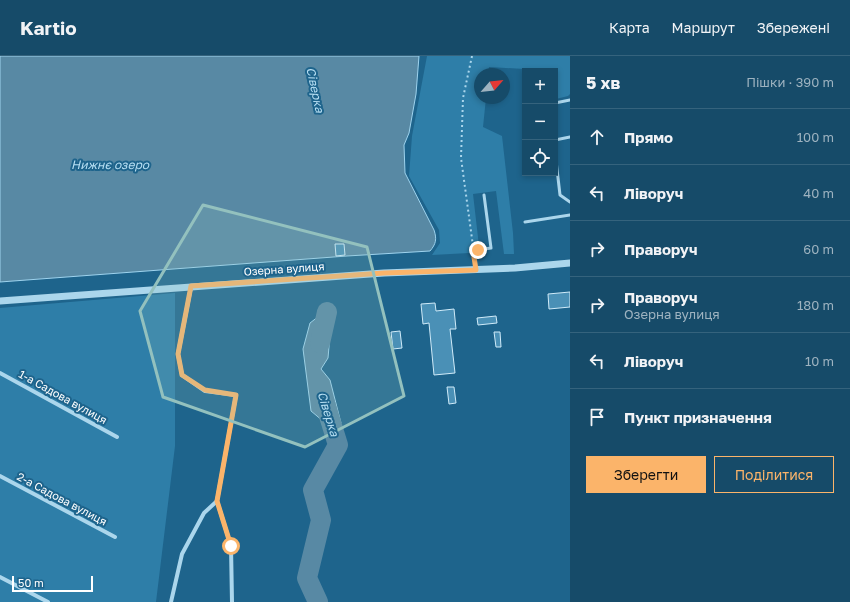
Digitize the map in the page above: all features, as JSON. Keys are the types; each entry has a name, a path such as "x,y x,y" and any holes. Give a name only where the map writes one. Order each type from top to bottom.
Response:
{"street":[{"name":"Озерна вулиця","path":"0,301 384,273 476,270 570,263"},
{"path":"191,286 178,354 182,375 205,390 236,395 217,501 231,546 232,602"},
{"name":"1-а Садова вулиця","path":"0,373 118,437"},
{"name":"2-а Садова вулиця","path":"0,476 115,537"},
{"path":"171,602 182,554 204,513 217,501"},
{"path":"0,577 48,602"}],"lane":[{"path":"558,102 570,100"},
{"path":"558,140 570,138"},
{"path":"558,176 560,195 570,202"},
{"path":"476,270 474,257 478,250 491,248 484,195"},
{"path":"525,222 570,215"}],"path":[{"path":"472,56 463,98 461,158 474,257"}],"highlighted area":[{"path":"203,205 367,247 404,396 305,447 163,397 140,311"}],"shaded area":[{"path":"427,56 570,56 570,94 558,98 558,68 474,68 474,104 485,104 483,127 502,136 514,254 504,254 496,191 473,194 479,246 469,253 432,255 440,243 439,230 409,176 412,136"},
{"path":"175,293 175,446 156,602 0,602 0,308"}],"water":[{"name":"Нижнє озеро","path":"0,56 419,56 416,94 409,133 404,145 405,173 434,230 436,239 435,244 430,251 0,282"},
{"path":"323,313 331,324 328,358 321,369 330,380 341,423 330,431 323,421 311,411 303,349 310,323"}],"building":[{"path":"335,244 344,244 345,255 336,256"},
{"path":"570,292 570,307 549,309 548,294"},
{"path":"435,303 436,311 454,309 456,329 450,329 455,373 434,375 429,323 423,324 421,304"},
{"path":"496,316 497,323 478,325 477,318"},
{"path":"400,331 402,348 393,349 391,332"},
{"path":"494,332 500,332 501,347 496,347"},
{"path":"447,387 454,387 456,403 449,404"}],"waterway":[{"name":"Сіверка","path":"320,343 327,312"},
{"name":"Сіверка","path":"318,602 307,578 321,520 313,490 338,445 325,403"}],"route":[{"path":"231,546 217,501 236,395 205,390 182,375 178,354 191,286 384,273 476,270 474,257 478,250"}]}
